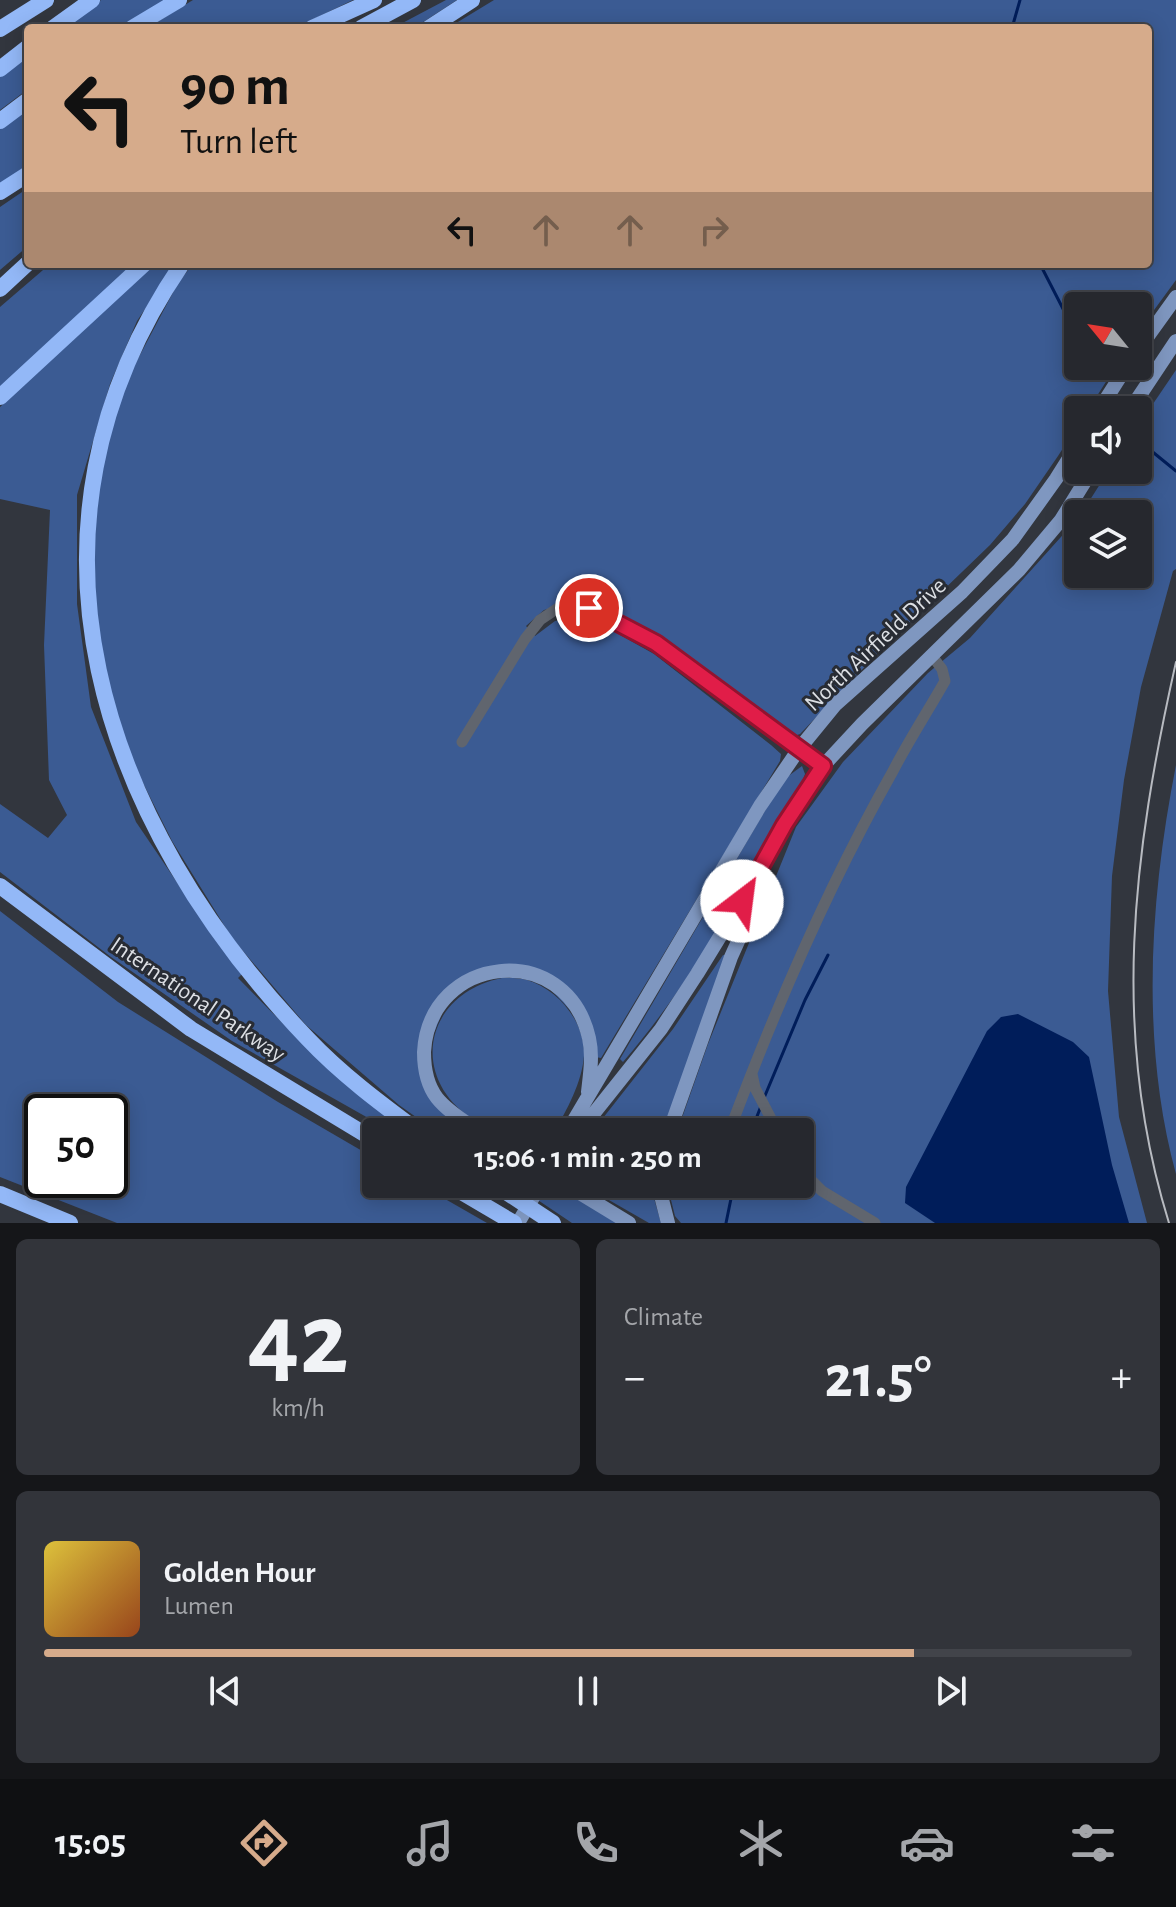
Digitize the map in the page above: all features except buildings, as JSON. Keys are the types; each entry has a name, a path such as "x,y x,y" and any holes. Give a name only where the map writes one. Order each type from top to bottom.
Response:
{"highway":[{"path":"0,29 46,0"},
{"path":"59,24 92,0"},
{"path":"139,24 179,0"},
{"path":"321,24 374,0"},
{"path":"368,24 413,0"},
{"path":"435,24 472,0"},
{"path":"0,69 24,50"},
{"path":"0,121 24,103"},
{"path":"0,192 24,177"},
{"path":"0,289 24,267"},
{"path":"0,397 140,268"},
{"path":"179,268 145,321 124,362 94,455 82,551 83,602 99,696 130,778 147,813 212,925 245,969 331,1061 402,1118"},
{"name":"International Parkway","path":"0,886 191,1029 362,1133"},
{"path":"0,1197 65,1221"},
{"path":"472,1198 516,1223"},
{"path":"515,1198 553,1223"}],"main road":[{"path":"1152,330 1176,297"},
{"path":"1139,396 1176,341"},
{"name":"North Airfield Drive","path":"575,1118 760,806 799,749 835,705 962,592 1013,539 1064,466"},
{"name":"North Airfield Drive","path":"590,1118 661,1029 823,766 1019,570 1061,520 1083,484"},
{"path":"799,749 823,766"},
{"path":"674,1118 731,957 758,897 757,876"},
{"path":"462,1118 437,1098 427,1078 424,1060 428,1028 443,1000 465,983 480,975 508,969 523,970 554,983 571,999 581,1015 589,1037 592,1061 587,1099"},
{"path":"516,1223 532,1198"},
{"path":"588,1198 629,1223"},
{"path":"662,1198 668,1223"}],"lane":[{"path":"462,742 525,639 540,620 558,608 589,608 656,643 799,749"},
{"path":"734,1118 840,873 892,771 945,681 942,669 932,656"},
{"path":"752,1072 758,1094 771,1118"},
{"path":"814,1183 875,1223"}],"shaded area":[{"path":"101,0 165,0 126,24 69,24"},
{"path":"193,0 353,0 303,24 154,24"},
{"path":"446,0 457,0 420,24 401,24"},
{"path":"494,0 1176,0 1176,280 1152,313 1152,292 1064,292 1064,380 1107,380 1097,396 1064,396 1064,447 1025,504 990,545 880,651 800,734 789,738 663,644 587,602 544,610 526,626 535,636 555,621 579,617 597,622 654,654 771,745 781,754 780,761 601,1058 595,1057 593,1034 531,969 454,985 420,1066 459,1118 417,1118 306,1025 232,938 172,841 118,733 89,600 102,454 131,372 178,283 190,268 1152,268 1152,24 455,24"},
{"path":"24,59 24,92 0,110 0,77"},
{"path":"24,111 24,170 0,185 0,128"},
{"path":"24,191 24,249 0,270 0,207"},
{"path":"45,268 129,268 0,387 0,307"},
{"path":"151,268 172,268 137,321 110,384 77,495 77,604 91,707 136,822 208,928 243,973 238,978 326,1067 390,1118 368,1118 232,1041 111,957 0,872 0,804 48,838 67,815 49,780 44,645 50,510 0,499 0,407"},
{"path":"1176,370 1176,569 1141,687 1124,780 1112,876 1108,991 1119,1117 1147,1223 681,1223 675,1216 670,1198 814,1198 814,1118 682,1118 708,1044 796,827 843,762 928,673 970,638 1064,534 1064,588 1152,588 1152,500 1090,500 1100,484 1152,484 1152,405"},
{"path":"1176,765 1176,1174 1157,1073 1153,970 1160,866"},
{"path":"802,766 805,774 800,788 718,930 673,998 623,1062 620,1059 770,802 787,777"},
{"path":"0,911 118,1002 362,1151 362,1198 443,1198 487,1223 117,1223 53,1198 128,1198 128,1094 24,1094 24,1186 0,1177"},
{"path":"723,955 728,956 667,1118 603,1118 673,1029"},
{"path":"502,978 527,980 549,991 568,1009 580,1031 584,1056 577,1086 562,1118 473,1118 455,1104 440,1084 433,1062 434,1040 441,1020 455,1001 475,987"},
{"path":"1018,1014 1073,1042 1089,1057 1112,1165 1129,1223 935,1223 905,1203 906,1187 987,1031 1001,1017"},
{"path":"535,1198 577,1198 617,1223 572,1223"},
{"path":"605,1198 654,1198 661,1223 649,1223"}],"waterway":[{"path":"1013,24 1020,0"},
{"path":"1042,268 1064,311"},
{"path":"1152,451 1176,471"},
{"path":"764,1098 805,1000 828,955"},
{"path":"756,1118 761,1106"},
{"path":"726,1223 731,1198"}],"tram line":[{"path":"1169,1223 1151,1152 1139,1082 1134,1012 1134,943 1148,804 1176,662"}],"route":[{"path":"589,608 656,643 823,766 784,825 742,901"}]}
